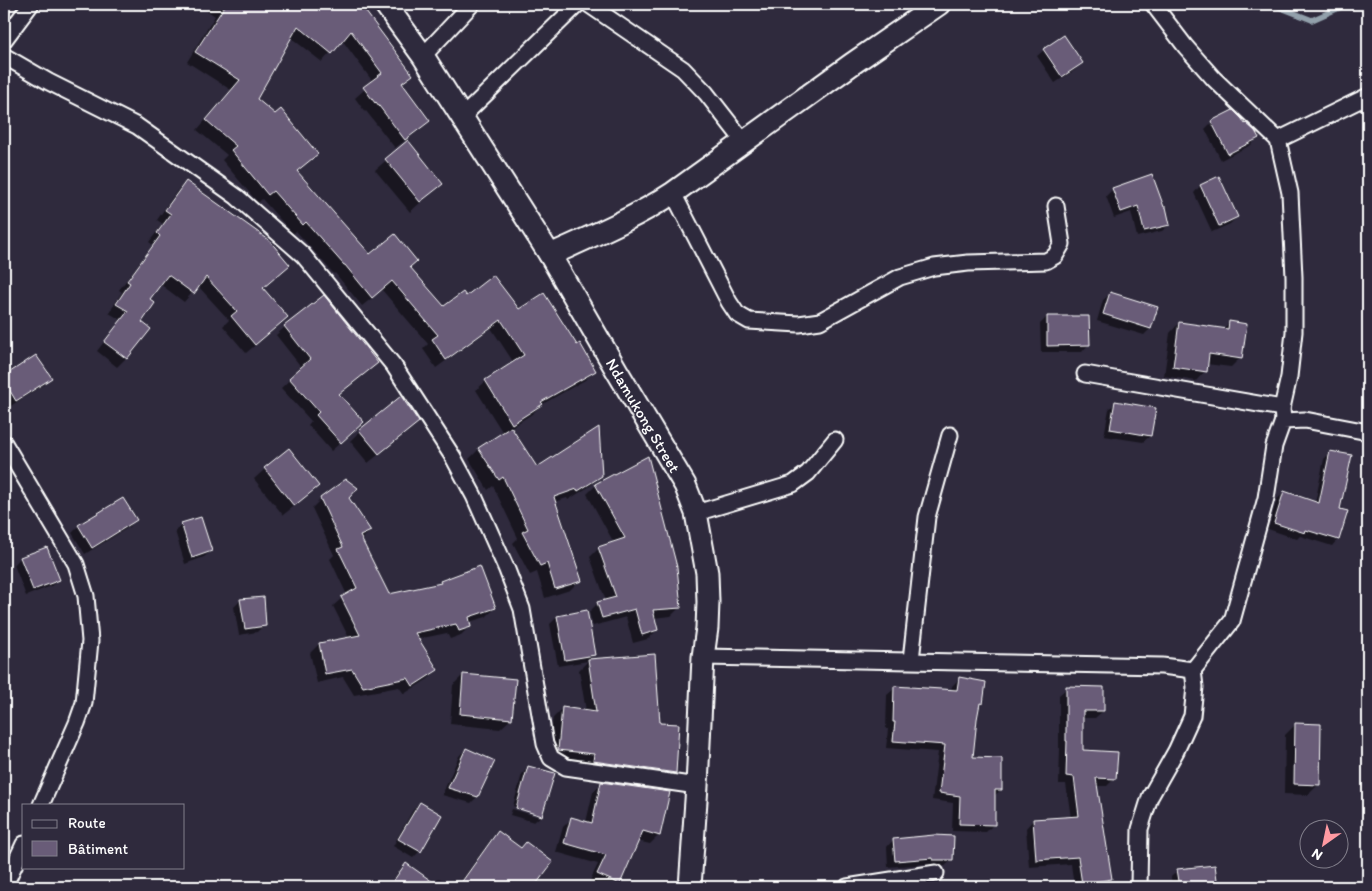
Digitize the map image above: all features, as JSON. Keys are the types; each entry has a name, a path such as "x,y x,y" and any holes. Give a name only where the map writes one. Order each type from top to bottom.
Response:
{"main road":[{"name":"Ndamukong Street","path":"385,4 423,56 550,255 685,485 696,513 707,573 707,628 703,657 690,887"},
{"path":"550,255 619,224 653,206 939,4"}],"street":[{"path":"4,40 31,4"},
{"path":"423,56 472,4"},
{"path":"462,117 578,4"},
{"path":"588,4 683,69 706,93 745,142"},
{"path":"1139,887 1140,829 1150,797 1176,752 1192,716 1195,687 1193,670 1232,621 1266,498 1274,446 1289,377 1294,332 1294,276 1290,193 1278,140 1214,79 1185,46 1153,4"},
{"path":"4,56 49,82 137,126 237,197 303,255 394,366 453,457 474,496 507,570 522,609 545,744 551,758 566,767 697,786"},
{"path":"1278,140 1368,96"},
{"path":"673,193 737,314 749,320 799,324 820,321 900,277 934,267 968,263 1046,261 1056,256 1062,244 1056,206"},
{"path":"1085,374 1368,432"},
{"path":"911,660 927,516 950,435"},
{"path":"696,513 793,484 808,473 835,440"},
{"path":"4,442 76,564 86,596 90,641 84,703 41,804"},
{"path":"703,657 1162,666 1193,670"},
{"path":"4,887 22,848"},
{"path":"847,887 936,873"}],"building":[{"path":"226,4 360,4 368,10 366,12 413,75 402,83 430,121 405,140 363,87 382,73 351,31 332,54 298,26 257,99 275,114 281,109 318,154 297,171 370,254 395,234 417,261 410,267 444,306 463,292 466,296 493,275 519,309 544,293 577,345 580,343 596,371 541,402 543,404 512,424 485,380 524,355 501,320 446,360 432,339 438,335 392,281 372,298 306,222 303,225 273,191 268,195 231,150 236,146 206,120 240,80 195,52"},
{"path":"1064,35 1083,63 1062,77 1043,49"},
{"path":"1233,110 1245,124 1255,131 1259,138 1228,154 1211,121"},
{"path":"408,140 443,184 420,202 385,159"},
{"path":"1152,174 1164,207 1166,207 1170,225 1144,231 1138,206 1121,212 1112,188"},
{"path":"1219,176 1238,217 1219,226 1200,185"},
{"path":"186,181 269,240 290,265 263,288 288,317 255,345 231,316 237,311 206,277 194,294 168,275 150,299 155,303 142,322 151,329 127,359 104,342 128,311 116,304 130,283 127,281 160,236 157,233 171,214 165,210"},
{"path":"1110,292 1158,307 1151,329 1103,314"},
{"path":"324,295 378,363 339,394 364,422 341,443 316,415 319,412 289,378 310,359 284,326"},
{"path":"1047,316 1089,316 1090,345 1047,346"},
{"path":"1229,321 1247,324 1242,359 1209,354 1207,372 1173,367 1179,322 1228,329"},
{"path":"36,355 52,378 16,401 4,381 4,376"},
{"path":"401,396 419,422 379,454 359,430"},
{"path":"1115,401 1156,408 1151,436 1110,429"},
{"path":"511,427 537,467 599,427 602,476 578,491 577,489 554,497 582,581 555,589 547,563 540,566 522,532 528,529 503,477 499,480 478,448"},
{"path":"289,448 319,486 294,506 264,468"},
{"path":"1330,451 1352,455 1340,509 1348,511 1339,540 1306,530 1305,533 1274,523 1284,491 1319,503"},
{"path":"648,456 677,567 681,608 653,610 658,630 642,635 635,609 602,618 597,602 616,597 598,547 625,538 595,484"},
{"path":"346,479 358,488 349,498 371,531 360,536 389,594 441,583 440,581 480,566 496,608 469,617 471,627 459,631 456,624 415,633 438,670 413,686 408,678 363,687 352,669 325,674 319,643 360,635 341,597 357,588 338,549 343,547 320,498"},
{"path":"123,498 137,520 92,548 78,525"},
{"path":"201,517 212,551 192,558 181,523"},
{"path":"47,547 60,580 33,590 20,557"},
{"path":"264,597 266,626 245,629 240,599"},
{"path":"587,610 595,655 565,660 557,616"},
{"path":"655,654 660,723 679,724 676,773 593,761 594,754 558,750 562,707 596,712 588,659"},
{"path":"463,674 516,679 512,719 460,714"},
{"path":"959,677 986,682 983,704 980,703 977,719 973,757 1002,758 1002,790 995,790 995,825 959,824 960,796 939,793 945,745 893,741 895,722 893,722 894,686 957,690"},
{"path":"1066,686 1104,687 1104,711 1083,711 1083,750 1118,752 1116,779 1096,778 1112,879 1082,884 1078,857 1036,860 1033,819 1079,816 1074,777 1066,776"},
{"path":"1295,723 1321,724 1320,785 1294,784"},
{"path":"466,748 495,761 478,797 448,788"},
{"path":"528,766 555,773 542,816 516,808"},
{"path":"601,782 670,792 660,836 643,831 620,884 597,874 606,855 564,843 571,817 592,823"},
{"path":"420,802 442,815 421,852 398,839"},
{"path":"498,831 521,848 526,842 553,862 534,887 458,887"},
{"path":"934,835 954,836 953,860 933,860 933,858 895,861 893,839"},
{"path":"406,863 440,887 389,887"},
{"path":"1215,865 1218,887 1180,887 1177,869"}],"waterway":[{"path":"1271,4 1312,20 1348,4"}]}
